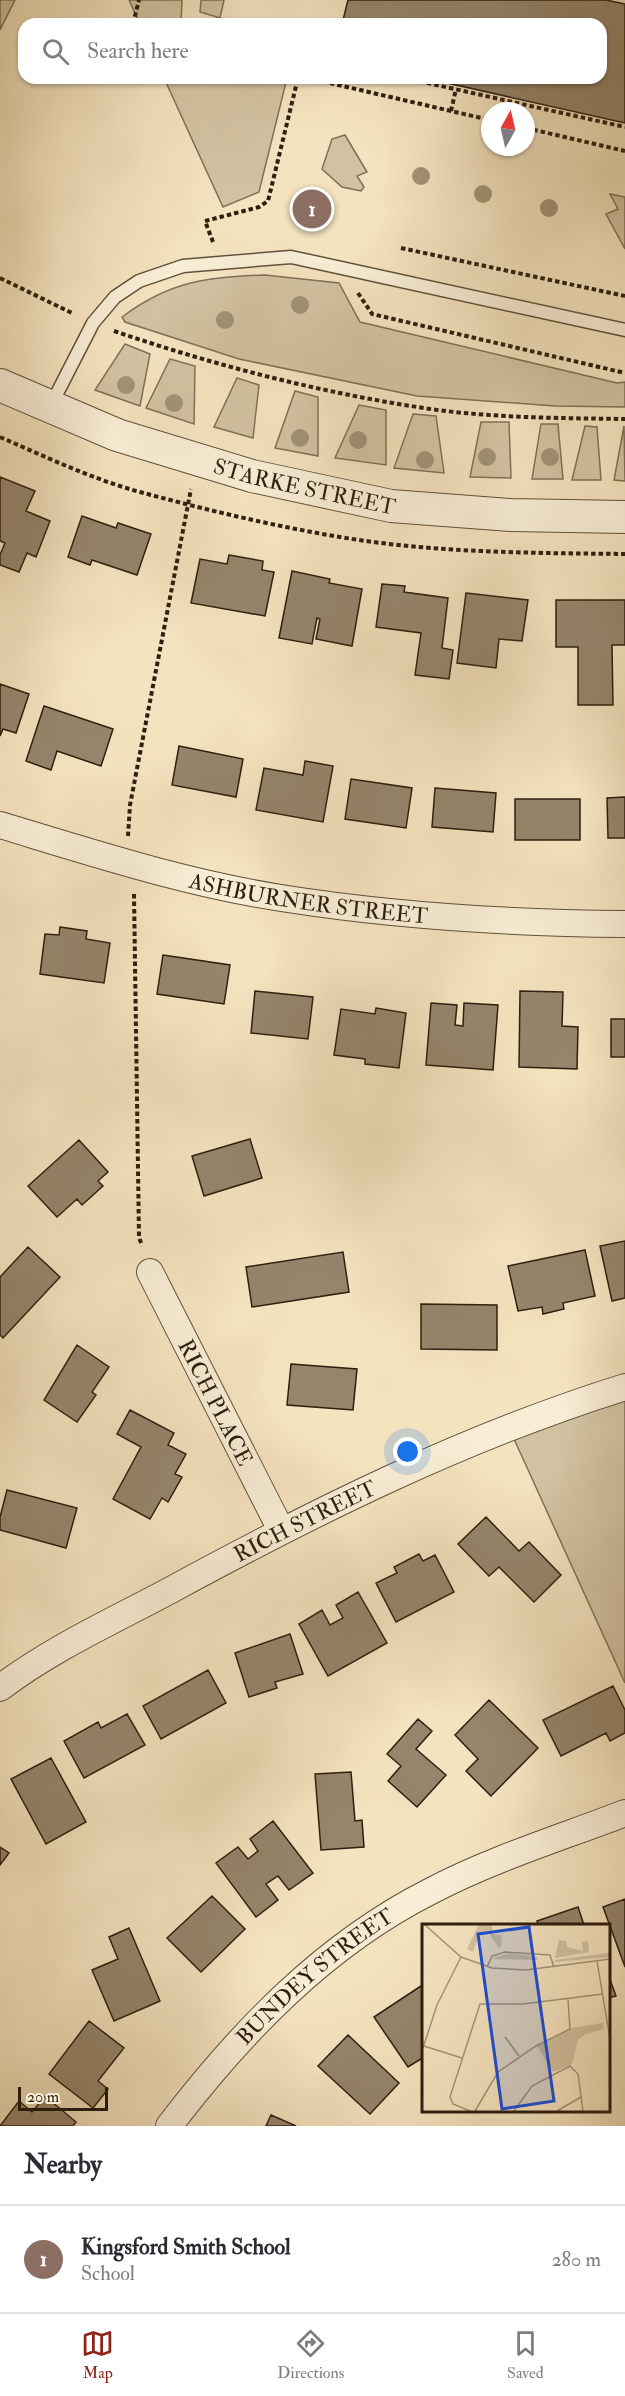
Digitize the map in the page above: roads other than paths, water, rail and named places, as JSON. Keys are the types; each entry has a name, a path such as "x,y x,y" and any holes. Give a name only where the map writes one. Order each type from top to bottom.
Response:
{"street":[{"name":"STARKE STREET","path":"0,386 117,435 252,476 391,506 511,515 625,517"},
{"name":"ASHBURNER STREET","path":"0,825 138,867 280,897 423,916 625,924"},
{"name":"RICH PLACE","path":"150,1272 281,1530"},
{"name":"RICH STREET","path":"0,1688 74,1642 281,1530 355,1494 504,1430 625,1387"},
{"name":"BUNDEY STREET","path":"169,2126 202,2083 261,2017 326,1959 395,1910 432,1890 507,1858 625,1814"}],"lane":[{"path":"49,408 93,323 114,297 139,281 183,266 291,257 625,330"}],"place":[{"name":"Kingsford Smith School","path":"312,209"}]}
